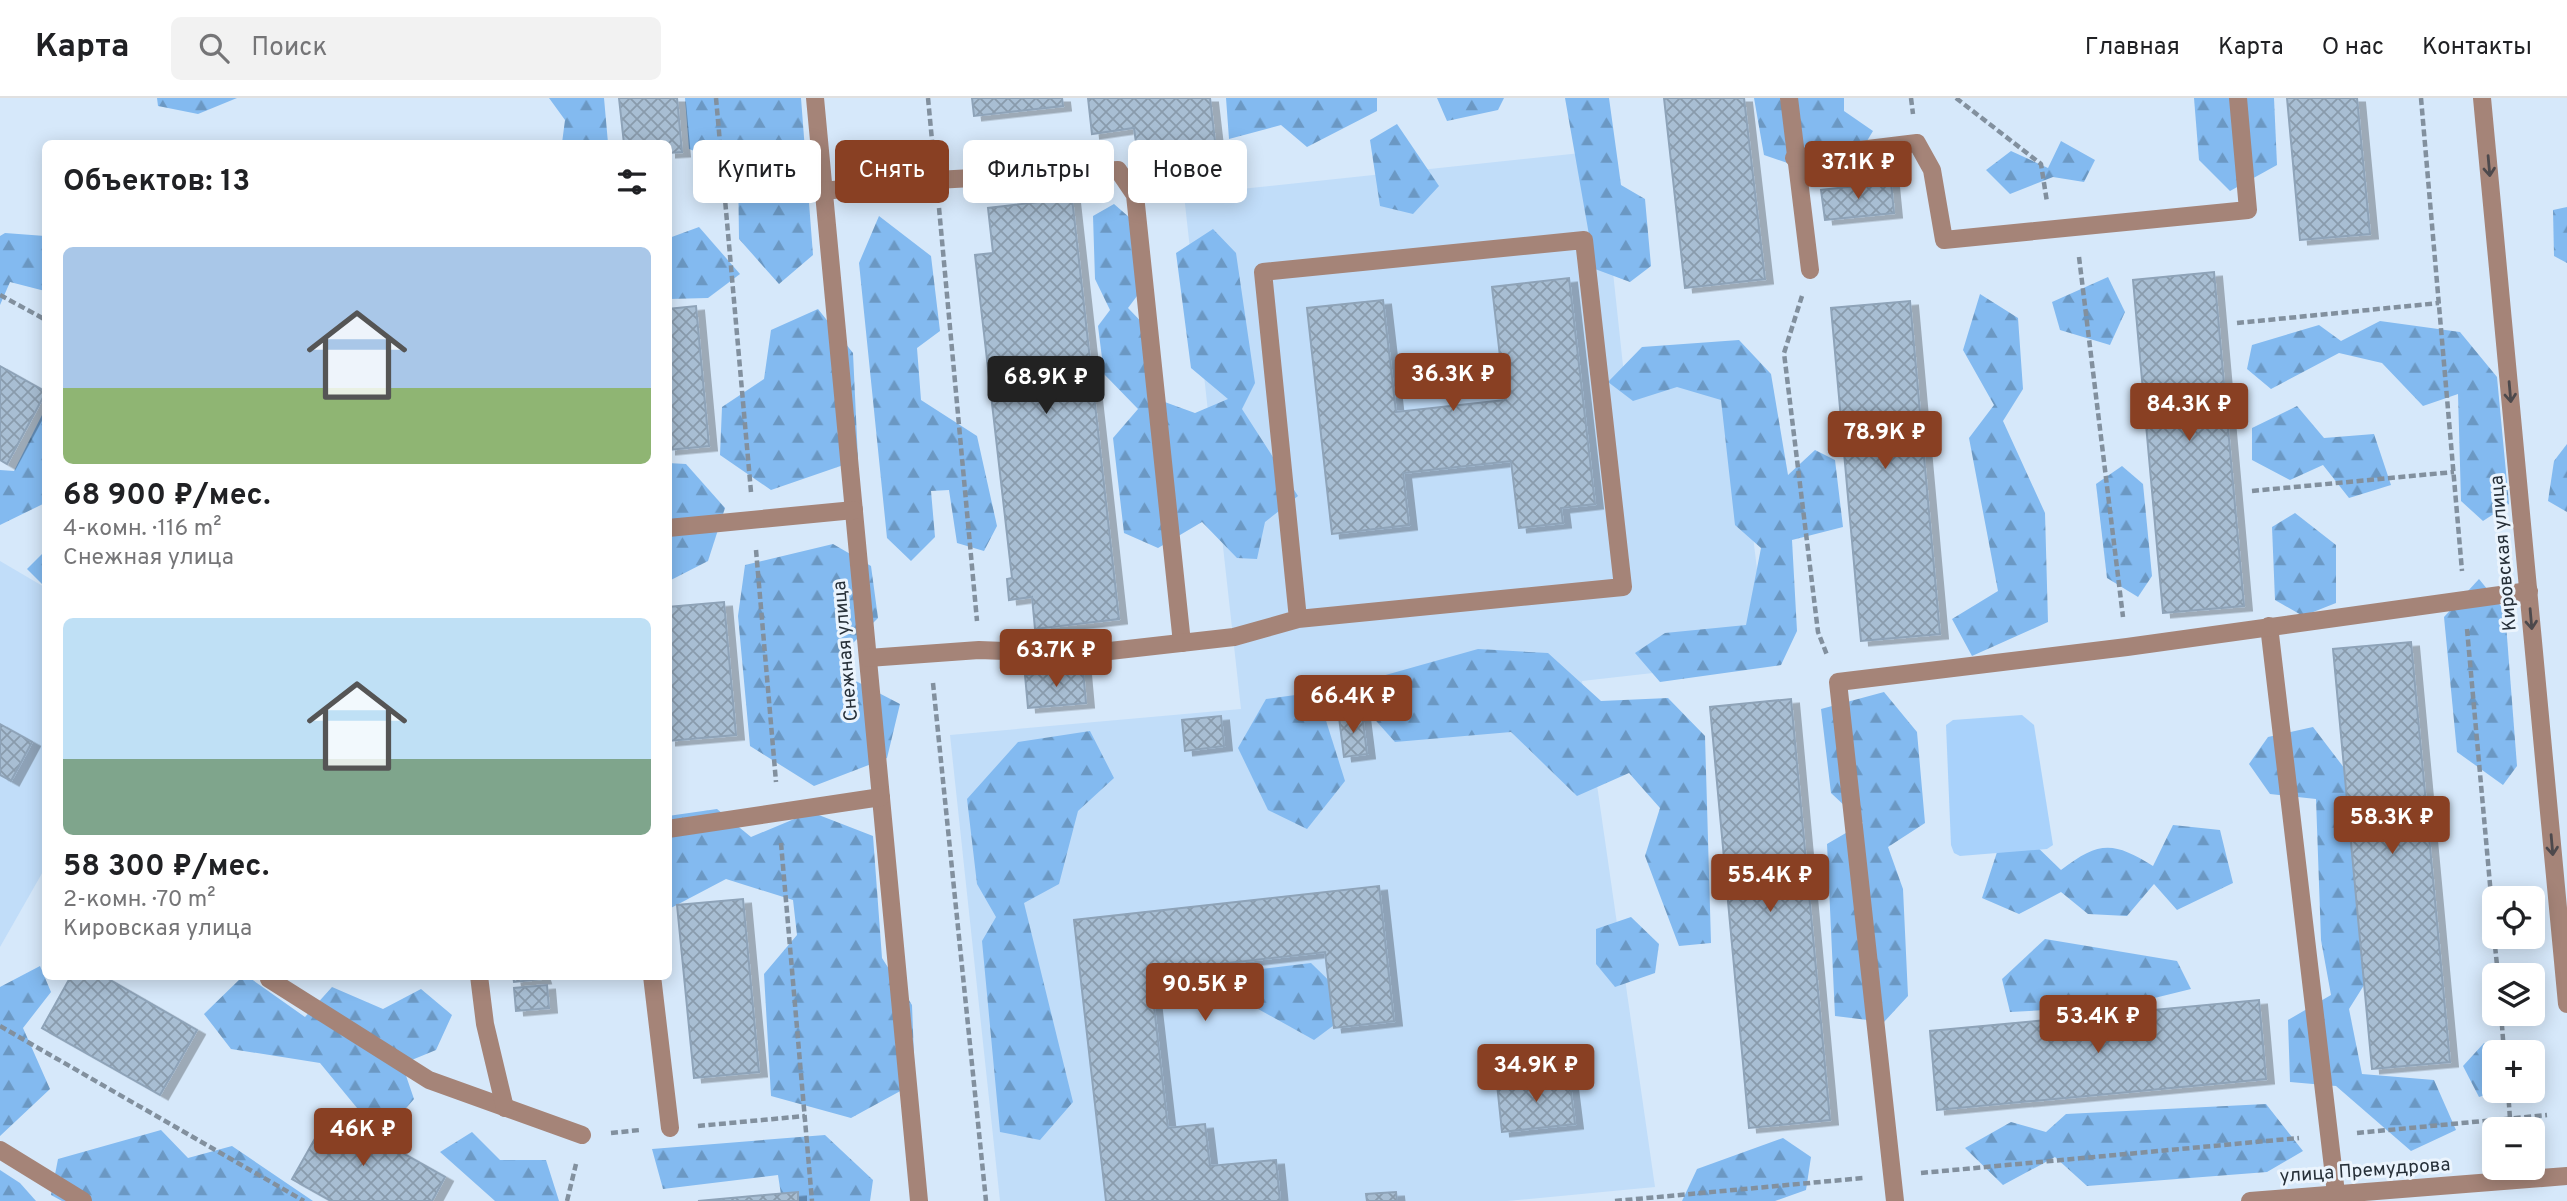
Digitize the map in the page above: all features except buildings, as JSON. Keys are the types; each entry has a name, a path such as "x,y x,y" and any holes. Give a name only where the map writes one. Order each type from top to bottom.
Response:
{"street":[{"name":"Снежная улица","path":"815,98 919,1201"},
{"path":"1789,98 1794,158 1810,270"},
{"path":"1794,158 1917,143 1932,170 1944,240 2248,210 2238,98"},
{"name":"Кировская улица","path":"2482,98 2563,913 2567,1004"},
{"path":"949,179 1118,170 1135,195 1182,643"},
{"path":"823,191 835,190"},
{"path":"868,657 979,650 1083,654 1234,638 1298,619 1623,587 1584,240 1263,272 1298,619"},
{"path":"672,528 854,510"},
{"path":"1895,1201 1838,682 2127,647 2529,591"},
{"path":"2269,626 2336,1194"},
{"path":"672,828 881,797"},
{"path":"271,980 429,1080 582,1135"},
{"path":"480,980 485,1024 505,1108"},
{"path":"652,980 670,1128"},
{"path":"0,1150 83,1201"},
{"name":"улица Премудрова","path":"2250,1201 2336,1194 2423,1195 2567,1176"}],"path":[{"path":"716,98 812,1201"},
{"path":"928,98 932,140"},
{"path":"1956,98 2041,164 2052,231"},
{"path":"2421,98 2490,886"},
{"path":"938,203 979,650"},
{"path":"2076,229 2127,647"},
{"path":"1810,270 1784,353 1818,632 1838,682"},
{"path":"0,295 42,318"},
{"path":"2237,323 2439,303"},
{"path":"2252,491 2454,472"},
{"path":"930,655 986,1201"},
{"path":"0,1026 304,1201"},
{"path":"2528,1117 2547,1115"},
{"path":"1615,1201 2482,1121"}],"shaded area":[{"path":"1600,151 1624,375 1732,363 1768,660 1582,681 1655,1187 1507,1201 1000,1201 950,735 1241,709 1185,203 1247,203 1247,188"},
{"path":"0,561 42,586 42,873 0,947"},
{"path":"2022,715 2034,725 2053,845 2047,849 1960,856 1954,853 1951,845 1946,725 1953,720"}],"green space":[{"path":"157,98 237,98 198,114 158,106"},
{"path":"549,98 604,98 608,140 562,140 565,120"},
{"path":"685,98 801,98 804,140 693,140 693,150 689,149"},
{"path":"1226,98 1377,98 1377,111 1307,147 1281,125 1229,139"},
{"path":"1437,98 1504,98 1498,110 1447,121"},
{"path":"1565,98 1609,98 1621,185 1645,199 1651,266 1630,282 1595,269"},
{"path":"1754,98 1844,98 1844,111 1873,131 1853,164 1817,173 1764,155"},
{"path":"2194,98 2274,98 2277,165 2230,191 2199,160"},
{"path":"1397,124 1439,186 1413,214 1380,206 1370,140"},
{"path":"2061,141 2095,160 2084,182 2053,177 2010,194 1986,170 2011,151 2048,168"},
{"path":"738,203 809,203 813,255 779,284 739,239"},
{"path":"1114,204 1145,231 1149,280 1128,308 1155,336 1162,401 1195,413 1228,399 1191,368 1176,253 1213,229 1236,253 1255,383 1242,409 1298,496 1265,522 1257,559 1237,558 1202,522 1158,548 1124,533 1113,438 1138,409 1104,374 1098,326 1110,310 1095,279 1093,216"},
{"path":"2567,207 2567,263 2554,256 2553,210"},
{"path":"879,216 931,256 940,331 917,348 921,400 977,436 997,526 984,551 957,543 949,490 931,491 935,537 911,561 887,538 859,263"},
{"path":"699,227 740,274 708,298 672,299 672,237"},
{"path":"5,233 42,236 42,290 10,282 0,305 0,236"},
{"path":"2108,277 2125,312 2110,345 2060,330 2052,302"},
{"path":"1980,294 2018,318 2023,389 2003,421 2045,513 2048,622 1972,656 1952,619 1998,591 1969,438 1994,405 1963,350"},
{"path":"818,309 853,353 858,460 771,490 720,455 722,407 764,379 771,330"},
{"path":"2380,321 2460,332 2497,377 2509,504 2483,521 2461,501 2458,394 2423,406 2382,363 2339,353 2271,389 2247,369 2252,345 2319,325 2341,341"},
{"path":"1739,340 1771,374 1788,475 1815,450 1835,460 1843,527 1792,540 1797,631 1781,665 1660,682 1635,653 1665,633 1746,625 1761,548 1735,525 1721,400 1677,387 1633,401 1608,382 1642,347"},
{"path":"2297,406 2324,438 2374,434 2391,485 2349,498 2323,465 2290,480 2252,460 2252,428"},
{"path":"42,415 42,504 0,525 0,470 14,471"},
{"path":"2567,444 2567,512 2548,501 2554,461"},
{"path":"672,463 686,464 725,508 708,561 672,579"},
{"path":"2122,466 2143,484 2152,576 2138,597 2107,578 2096,484"},
{"path":"2295,513 2336,545 2336,603 2303,616 2275,600 2272,527"},
{"path":"833,544 871,566 878,618 852,644 852,679 900,704 887,758 814,786 750,746 738,616 745,565"},
{"path":"42,554 42,584 27,569"},
{"path":"2479,579 2505,611 2517,766 2503,785 2457,752 2444,617"},
{"path":"1478,649 1548,653 1601,701 1668,698 1705,736 1711,943 1679,946 1645,856 1660,808 1629,773 1577,796 1511,732 1395,742 1369,713 1382,676"},
{"path":"1317,692 1345,781 1307,829 1268,810 1238,748 1266,699"},
{"path":"1884,692 1917,732 1925,823 1888,847 1903,889 1908,996 1884,1022 1835,1016 1827,844 1863,823 1831,793 1821,709"},
{"path":"2313,727 2351,777 2371,974 2349,1009 2362,1074 2434,1080 2456,1130 2411,1151 2336,1086 2290,1082 2288,1020 2331,995 2321,940 2316,799 2270,794 2249,764 2268,737"},
{"path":"1090,731 1114,778 1078,811 1059,884 1024,903 1073,1102 1040,1140 1000,1132 982,941 996,917 977,884 967,799 1018,742"},
{"path":"717,809 751,837 811,812 873,836 882,958 912,1005 915,1083 851,1118 771,1096 764,974 797,935 793,900 726,879 672,907 672,815"},
{"path":"2173,825 2220,830 2233,883 2177,910 2154,884 2127,916 2088,914 2061,892 2019,914 1982,898 1999,846 2030,840 2061,870 2096,849 2106,848 2127,852 2153,866"},
{"path":"1631,917 1659,944 1655,973 1615,987 1596,964 1596,929"},
{"path":"2045,939 2177,961 2191,989 2122,1006 2010,1012 2002,979"},
{"path":"1311,963 1357,1008 1314,1040 1251,1005 1253,970"},
{"path":"40,966 42,980 46,980 51,992 23,1028 50,1089 0,1136 0,987"},
{"path":"239,980 253,980 305,1017 332,987 383,1009 421,989 452,1015 436,1050 402,1064 414,1099 394,1122 362,1114 320,1063 231,1049 204,1014"},
{"path":"2482,1045 2482,1096 2479,1097 2463,1066"},
{"path":"2266,1104 2303,1151 2267,1172 2087,1186 2055,1157 2003,1185 1965,1148 2011,1122 2046,1132 2066,1114"},
{"path":"161,1130 188,1158 232,1146 313,1201 62,1201 51,1195 58,1159"},
{"path":"472,1132 500,1160 546,1160 559,1201 495,1201 440,1152"},
{"path":"825,1135 873,1180 870,1201 782,1201 778,1175 663,1189 652,1149"},
{"path":"1783,1138 1811,1157 1806,1190 1775,1201 1682,1201 1697,1169"},
{"path":"0,1170 20,1183 36,1201 0,1201"}]}
